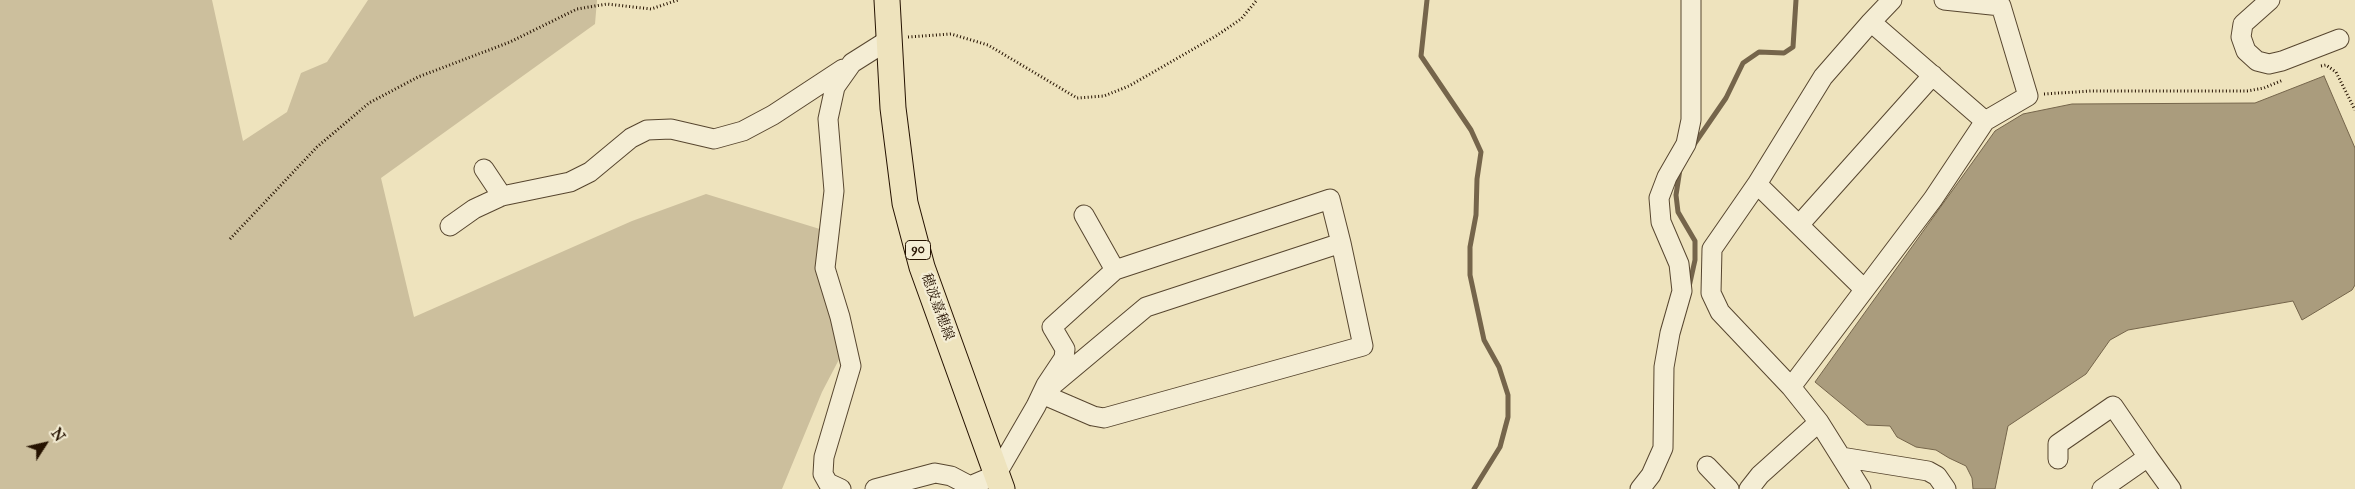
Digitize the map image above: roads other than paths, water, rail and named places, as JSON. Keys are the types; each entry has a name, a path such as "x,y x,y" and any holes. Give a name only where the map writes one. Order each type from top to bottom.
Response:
{"main road":[{"name":"穂波嘉穂線","path":"887,0 893,108 905,203 922,267 999,482"}],"street":[{"path":"1640,489 1651,475 1663,448 1664,367 1670,333 1682,291 1679,264 1661,222 1659,198 1667,176 1686,144 1691,120 1690,0"},
{"path":"1861,489 1819,422 1792,387 1720,312 1711,293 1712,249 1757,184 1823,77 1892,0"},
{"path":"1792,387 1933,199 1985,121 2028,96 2001,6 1944,0"},
{"path":"2270,0 2243,24 2241,37 2246,51 2256,61 2269,64 2282,62 2339,39"},
{"path":"1871,22 1985,121"},
{"path":"450,226 474,209 502,196 570,182 590,172 630,138 647,130 671,129 714,139 743,130 773,115 890,39"},
{"path":"841,489 828,483 823,474 824,457 850,366 840,317 825,268 834,191 828,119 835,87 852,63"},
{"path":"1799,225 1933,75"},
{"path":"484,169 502,196"},
{"path":"1757,184 1864,289"},
{"path":"875,489 935,473 951,476 970,486 999,482 1042,394 1064,358 1065,349 1052,327 1115,270 1330,199 1363,346 1104,418 1093,416 1042,394"},
{"path":"1084,215 1115,270"},
{"path":"1042,394 1146,307 1341,243"},
{"path":"2058,459 2058,444 2113,406 2171,489"},
{"path":"1749,489 1760,475 1819,422"},
{"path":"1841,457 1928,471 1937,476 1946,489"},
{"path":"2102,489 2148,457"},
{"path":"1708,466 1729,489"}],"waterway":[{"path":"1427,0 1421,56 1471,130 1481,152 1477,179 1476,215 1470,247 1470,275 1484,340 1499,367 1508,395 1508,417 1500,447 1474,489"},
{"path":"1693,146 1726,98 1743,63 1759,52 1784,53 1793,47 1796,0"},
{"path":"1680,169 1676,195 1678,212 1695,241 1695,260 1689,287"}]}
